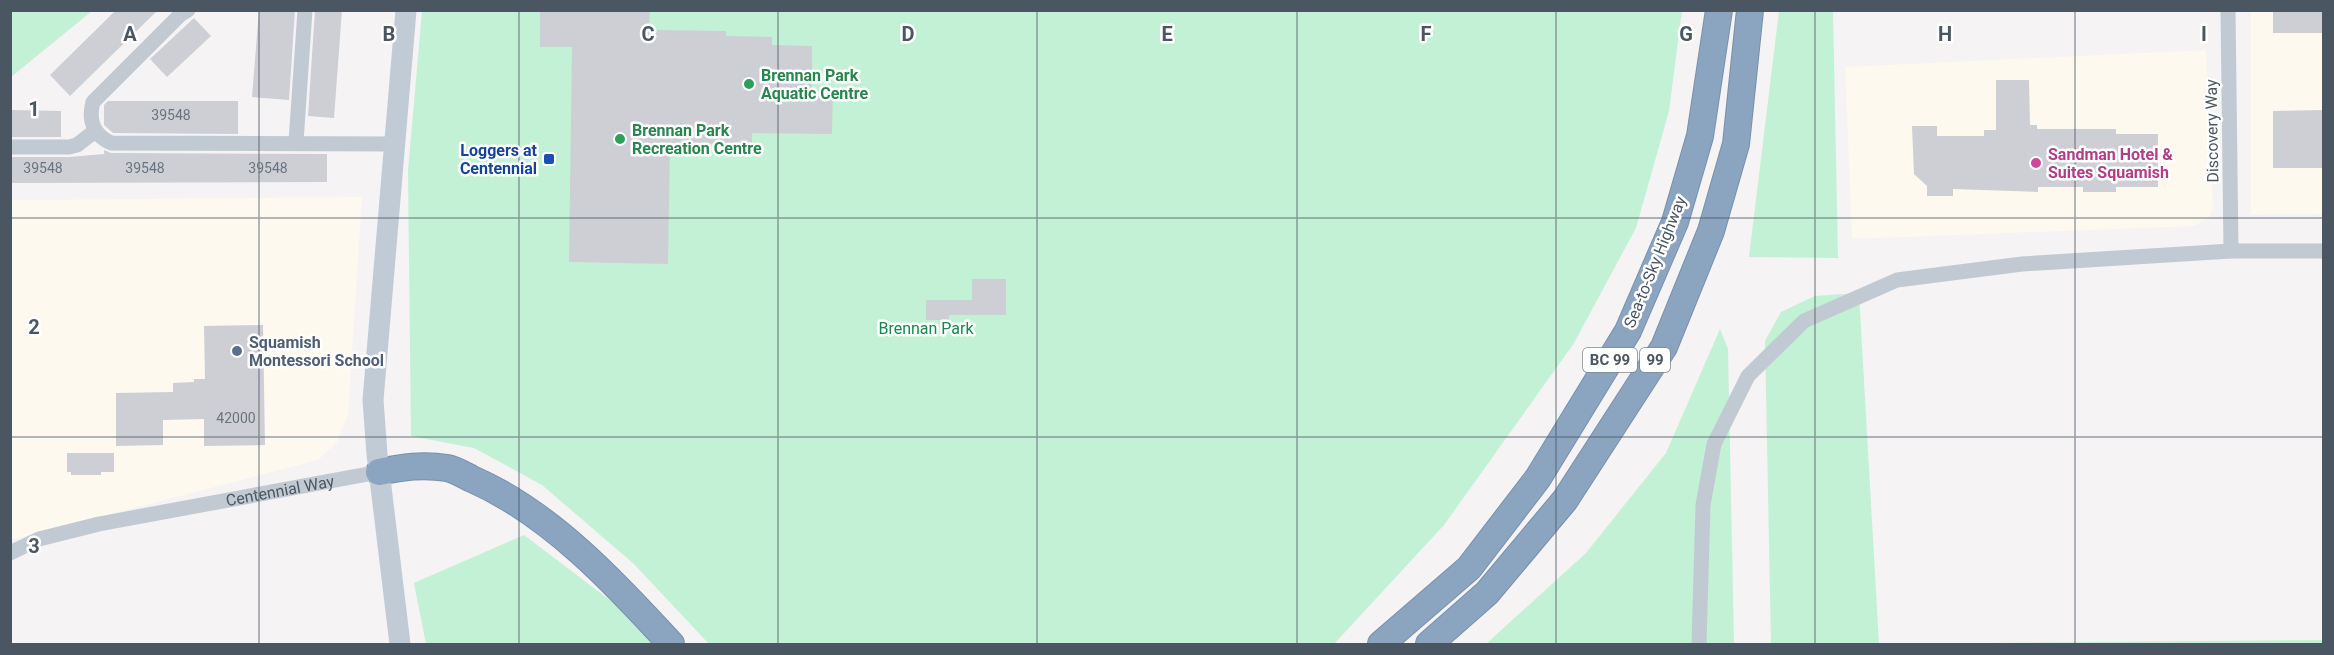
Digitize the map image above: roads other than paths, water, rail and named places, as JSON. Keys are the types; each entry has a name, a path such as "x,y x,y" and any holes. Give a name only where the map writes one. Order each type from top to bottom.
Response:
{"highway":[{"name":"Sea-to-Sky Highway","path":"1381,645 1469,568 1538,478 1628,331 1675,222 1700,136 1719,10"},
{"name":"99","path":"1429,645 1487,593 1565,500 1664,347 1711,231 1736,144 1750,10"},
{"path":"379,472 413,465 449,469 498,490 530,512 616,584 671,645"}],"street":[{"path":"188,10 180,15 93,102 90,112 95,131 100,138 111,143 394,144"},
{"path":"296,142 305,10"},
{"path":"400,645 379,472 373,400 406,10"},
{"name":"Discovery Way","path":"2228,10 2231,251"},
{"path":"10,147 69,147 77,145 95,131"},
{"path":"1699,645 1703,505 1714,444 1748,376 1804,321 1897,280 2022,264 2231,251 2324,250"},
{"name":"Centennial Way","path":"10,553 39,539 99,524 379,472"}],"place":[{"name":"Brennan Park Aquatic Centre","path":"749,84"},
{"name":"Brennan Park Recreation Centre","path":"620,139"},
{"name":"Loggers at Centennial","path":"549,159"},
{"name":"Sandman Hotel & Suites Squamish","path":"2036,163"},
{"name":"Squamish Montessori School","path":"237,351"}],"park label":[{"name":"Brennan Park","path":"926,328"}]}
